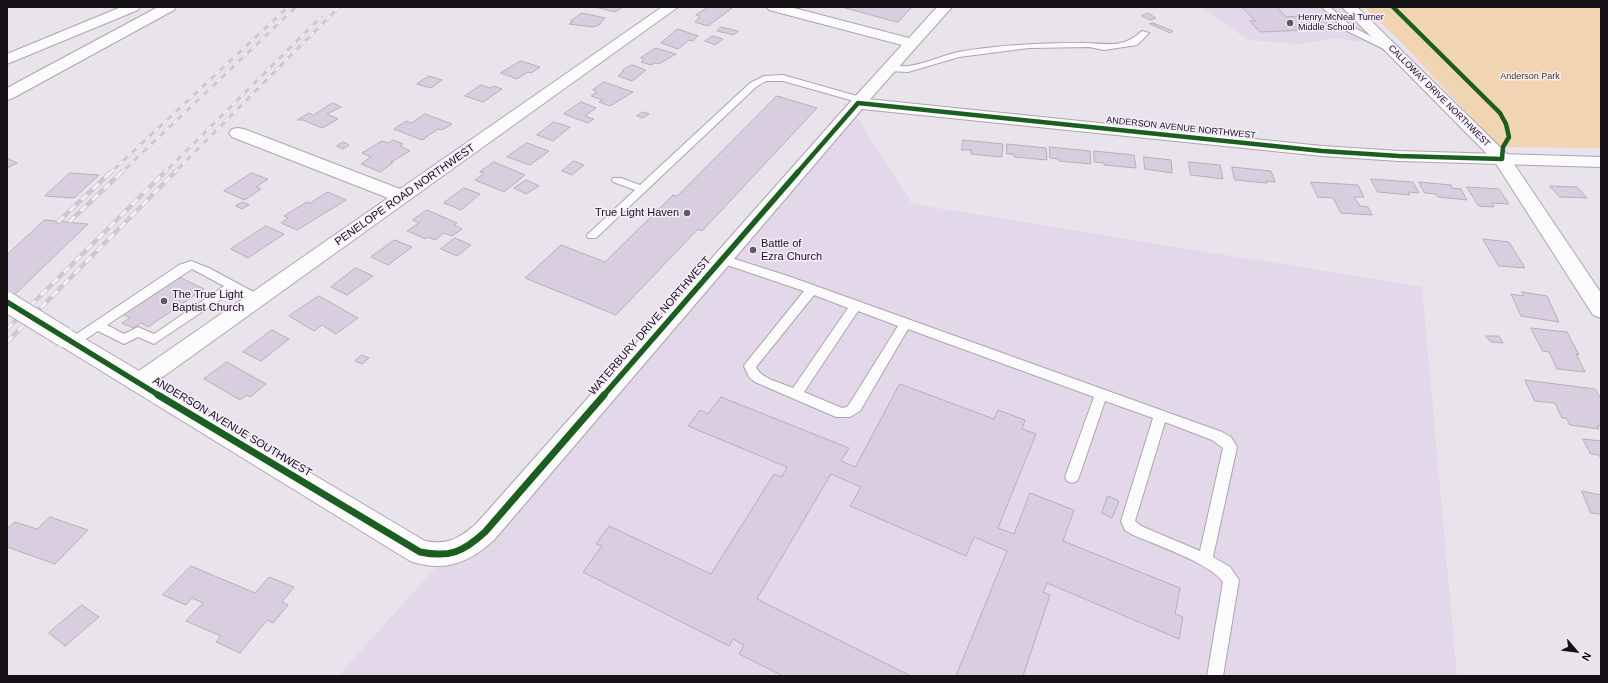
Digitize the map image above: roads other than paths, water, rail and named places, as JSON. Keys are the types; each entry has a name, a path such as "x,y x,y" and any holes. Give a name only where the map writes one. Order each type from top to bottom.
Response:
{"main road":[{"path":"40,30 96,7"},
{"path":"7,59 132,7"},
{"path":"7,95 169,7"},
{"name":"PENELOPE ROAD NORTHWEST","path":"138,383 404,197 671,7"},
{"path":"774,7 910,44"},
{"name":"WATERBURY DRIVE NORTHWEST","path":"451,555 471,545 485,532 860,101 945,7"},
{"name":"CALLOWAY DRIVE NORTHWEST","path":"1349,7 1502,159 1601,310"},
{"name":"ANDERSON AVENUE NORTHWEST","path":"860,101 874,106 1322,151 1399,156 1601,162"},
{"path":"238,133 404,197"},
{"name":"ANDERSON AVENUE SOUTHWEST","path":"7,302 138,383 420,552 433,555 451,555"}],"lane":[{"path":"1326,7 1348,28 1393,50"},
{"path":"889,68 908,69 958,55 1029,46 1088,45 1104,48 1134,43 1145,33"},
{"path":"592,236 753,85 764,79 773,77 782,78 860,101"},
{"path":"617,180 642,189"},
{"path":"722,259 812,289 855,306 1217,436 1226,441 1230,447 1205,560"},
{"path":"68,339 98,325 186,267 195,266 257,299"},
{"path":"98,325 124,340 138,331 154,340 232,286"},
{"path":"812,289 750,366 753,374 759,379 841,413 850,412 906,324"},
{"path":"796,394 855,306"},
{"path":"1072,477 1101,394"},
{"path":"1160,416 1128,521 1130,526 1136,530 1205,560 1225,572 1231,580 1215,676"}],"railway":[{"path":"110,173 288,7"},
{"path":"121,173 296,7"},
{"path":"174,173 339,7"},
{"path":"164,173 321,17"},
{"path":"58,222 111,172"},
{"path":"69,222 122,172"},
{"path":"7,329 165,172"},
{"path":"7,342 175,172"}],"place":[{"name":"Henry McNeal Turner Middle School","path":"1290,23"},
{"name":"True Light Haven","path":"687,213"},
{"name":"Battle of Ezra Church","path":"753,250"},
{"name":"The True Light Baptist Church","path":"164,301"}],"park label":[{"name":"Anderson Park","path":"1530,77"}]}
